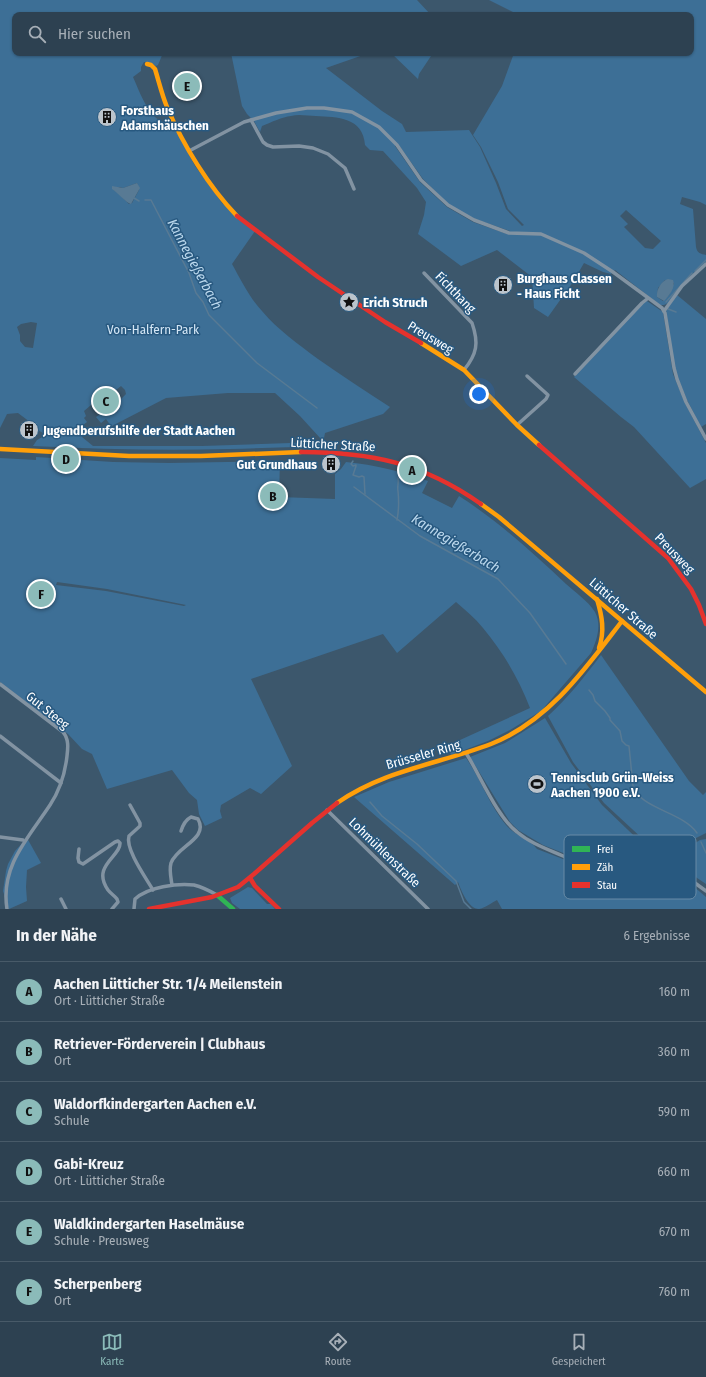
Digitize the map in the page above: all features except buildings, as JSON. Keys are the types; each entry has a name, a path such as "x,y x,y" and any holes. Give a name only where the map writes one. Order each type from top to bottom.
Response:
{"main road":[{"name":"Preusweg","path":"147,64 151,65 155,69 167,107 189,151 221,198 238,217 318,277 385,322 439,353 464,370 517,425 668,558 688,583 701,608 706,624"},
{"name":"Lütticher Straße","path":"0,449 50,453 140,456 327,452 363,455 394,461 435,476 463,491 499,517 706,692"},
{"path":"595,656 600,644 603,628 602,618 596,598"},
{"name":"Brüsseler Ring","path":"149,909 217,896 232,890 250,878 327,810 352,793 374,781 396,772 466,753 501,740 522,729 537,718 565,692 622,621"},
{"path":"250,878 278,909"},
{"path":"217,896 233,909"}],"street":[{"path":"189,151 232,128 251,120 276,113 307,108 333,108 352,112 379,127 397,146 421,180 448,206 474,220 509,233 541,234 584,253 613,272 664,311 674,368 679,385 686,402 706,439"},
{"path":"251,120 263,142 268,145 273,147 299,146 313,148 328,154 345,168 354,189"},
{"path":"664,311 682,286 706,264"},
{"name":"Fichthang","path":"424,273 472,323 477,341 476,351 471,362 464,370"},
{"path":"575,374 647,299"},
{"path":"517,425 546,399 548,395 527,376"},
{"name":"Gut Steeg","path":"0,684 60,729 66,736 68,746 61,783 50,805 14,850"},
{"path":"0,736 61,783"},
{"path":"466,753 508,824 516,832 564,856"},
{"path":"130,805 140,823 140,826 129,836 131,851 153,890"},
{"name":"Lohmühlenstraße","path":"327,810 428,909"},
{"path":"172,885 170,870 172,861 199,834 201,826 198,818 191,817 187,819 181,831"},
{"path":"0,837 23,840"},
{"path":"80,849 78,862 83,864 115,842 118,841 120,843 119,849 105,865 104,872 106,886 118,902 112,909"},
{"path":"696,884 706,891"},
{"path":"134,909 135,898 138,896 172,885 194,885 201,887 217,896"},
{"path":"1,895 7,909"},
{"path":"61,899 66,909"}],"green space":[{"name":"Von-Halfern-Park","path":"0,0 417,0 428,12 12,12 12,56 162,56 158,65 156,66 151,63 144,62 141,67 141,71 133,77 151,113 163,122 170,123 171,120 195,166 222,203 255,231 232,264 249,294 268,318 288,336 318,359 390,407 383,414 325,433 324,438 321,439 300,416 275,393 228,393 166,398 110,427 111,426 106,419 101,423 96,417 105,411 108,413 120,404 119,401 126,394 125,390 121,386 116,390 111,389 93,394 91,405 84,411 86,416 84,418 87,422 79,428 82,437 93,446 202,446 320,442 320,447 205,450 106,449 33,446 37,440 46,435 30,425 30,422 18,413 7,414 0,428","holes":["137,183 139,190 132,203 129,204 114,190 119,187 123,188","31,322 37,323 33,348 25,347 20,341 20,335 17,327 21,324"]},
{"path":"489,0 706,0 706,205 682,197 680,204 693,209 696,247 698,252 706,255 706,262 691,275 668,303 660,305 615,270 611,274 584,263 573,282 548,317 534,308 532,277 497,250 461,266 418,234 424,215 426,202 417,188 383,151 370,150 365,145 363,136 359,129 348,120 332,117 294,115 262,126 260,132 254,121 242,106 232,56 360,56 326,68 382,111 402,124 406,132 469,130 480,147 506,209 522,226 524,225 508,209 498,182 481,147 473,135 502,86 513,56 694,56 694,12 513,12","holes":["398,144 423,179 449,205 475,219 510,231 507,234 473,222 447,207 420,182 395,146","626,210 661,241 653,249 645,248 624,227 628,224 620,216","665,280 674,283 669,295 663,301 657,297 658,288"]},
{"path":"394,56 431,56 419,74 418,79"},
{"path":"677,295 706,319 706,424 701,427 687,400 675,371 666,310"},
{"path":"647,301 663,312 673,374 685,403 706,443 706,479 690,488 634,427 574,377 644,302"},
{"path":"36,457 113,462 169,463 280,461 279,497 335,499 335,474 346,462 398,471 418,477 428,481 422,493 452,508 459,496 501,526 585,600 595,612 597,617 598,632 595,643 591,653 541,711 510,730 488,741 451,755 448,747 530,708 516,676 497,647 480,624 456,602 397,653 383,634 251,679 292,766 261,794 250,788 221,805 220,811 222,818 205,826 199,814 197,800 189,793 172,770 107,789 92,754 82,749 68,734 0,682 0,458 36,460","holes":["57,582 107,589 186,605 184,606 106,591 56,585"]},
{"path":"601,655 689,781 703,795 706,792 706,833 696,838 696,835 639,835 604,803 573,762 548,716 582,679"},
{"name":"Tennisclub Grün-Weiss Aachen 1900 e.V.","path":"545,718 571,763 602,805 633,835 564,835 564,853 543,845 518,830 510,822 470,757 505,743"},
{"path":"466,758 495,809 506,825 513,832 530,842 537,849 564,859 564,899 696,899 696,888 706,897 706,909 502,909 497,900 486,907 479,909 475,908 468,903 458,882 455,885 354,797 389,782"},
{"path":"27,838 41,863 27,870 27,901 9,909 3,891 6,871 15,851"},
{"path":"706,839 706,884 696,877 696,842"},
{"path":"248,887 252,888 267,904 271,904 275,909 240,909 232,903 230,898"}],"shaded area":[{"path":"137,183 140,188 131,204 112,189 112,186 123,188"},
{"path":"668,279 673,280 674,286 664,301 657,297 657,292 661,284"}],"waterway":[{"path":"134,198 139,201"},
{"name":"Kannegießerbach","path":"145,200 151,200 189,273 196,293 203,302 209,315 257,363 317,408"},
{"path":"695,271 706,260"},
{"path":"666,302 692,273"},
{"path":"668,309 676,312"},
{"path":"353,461 351,464 353,466 356,465 353,475 364,477 365,494"},
{"path":"397,520 399,506 398,478"},
{"name":"Kannegießerbach","path":"354,487 420,536 498,579 530,613 566,664"},
{"name":"Kannegießerbach","path":"589,690 595,701 605,711 610,720 620,731 622,741 629,746 633,786 637,794 644,800 682,820 691,826 697,833"},
{"path":"370,802 382,816 417,844 456,881 464,902 471,909"},
{"name":"Kannegießerbach","path":"701,842 706,853"}],"traffic: fast":[{"path":"217,895 233,909"}],"traffic: slow":[{"path":"147,64 151,65 155,69 167,107 189,151 216,192 237,216"},
{"path":"421,343 464,370 517,425 539,445"},
{"path":"0,449 129,456 201,456 301,452"},
{"path":"481,504 499,517 706,692"},
{"path":"597,599 602,624 602,636 599,648"},
{"path":"337,803 355,792 393,775 491,744 512,734 531,722 565,692 622,621"}],"traffic: jam":[{"path":"237,216 318,277 385,322 421,343"},
{"path":"539,445 668,558 691,589 706,624"},
{"path":"301,452 350,454 396,463 438,479 481,504"},
{"path":"149,909 212,897 238,887 337,803"},
{"path":"250,878 255,886 279,909"}],"place":[{"name":"Waldkindergarten Haselmäuse","path":"187,86"},
{"name":"Forsthaus Adamshäuschen","path":"107,117"},
{"name":"Burghaus Classen - Haus Ficht","path":"503,285"},
{"name":"Erich Struch","path":"349,302"},
{"name":"Waldorfkindergarten Aachen e.V.","path":"106,401"},
{"name":"Jugendberufshilfe der Stadt Aachen","path":"29,430"},
{"name":"Gabi-Kreuz","path":"66,459"},
{"name":"Gut Grundhaus","path":"331,464"},
{"name":"Aachen Lütticher Str. 1/4 Meilenstein","path":"412,470"},
{"name":"Retriever-Förderverein | Clubhaus","path":"273,496"},
{"name":"Scherpenberg","path":"41,594"},
{"name":"Tennisclub Grün-Weiss Aachen 1900 e.V.","path":"537,784"}]}
